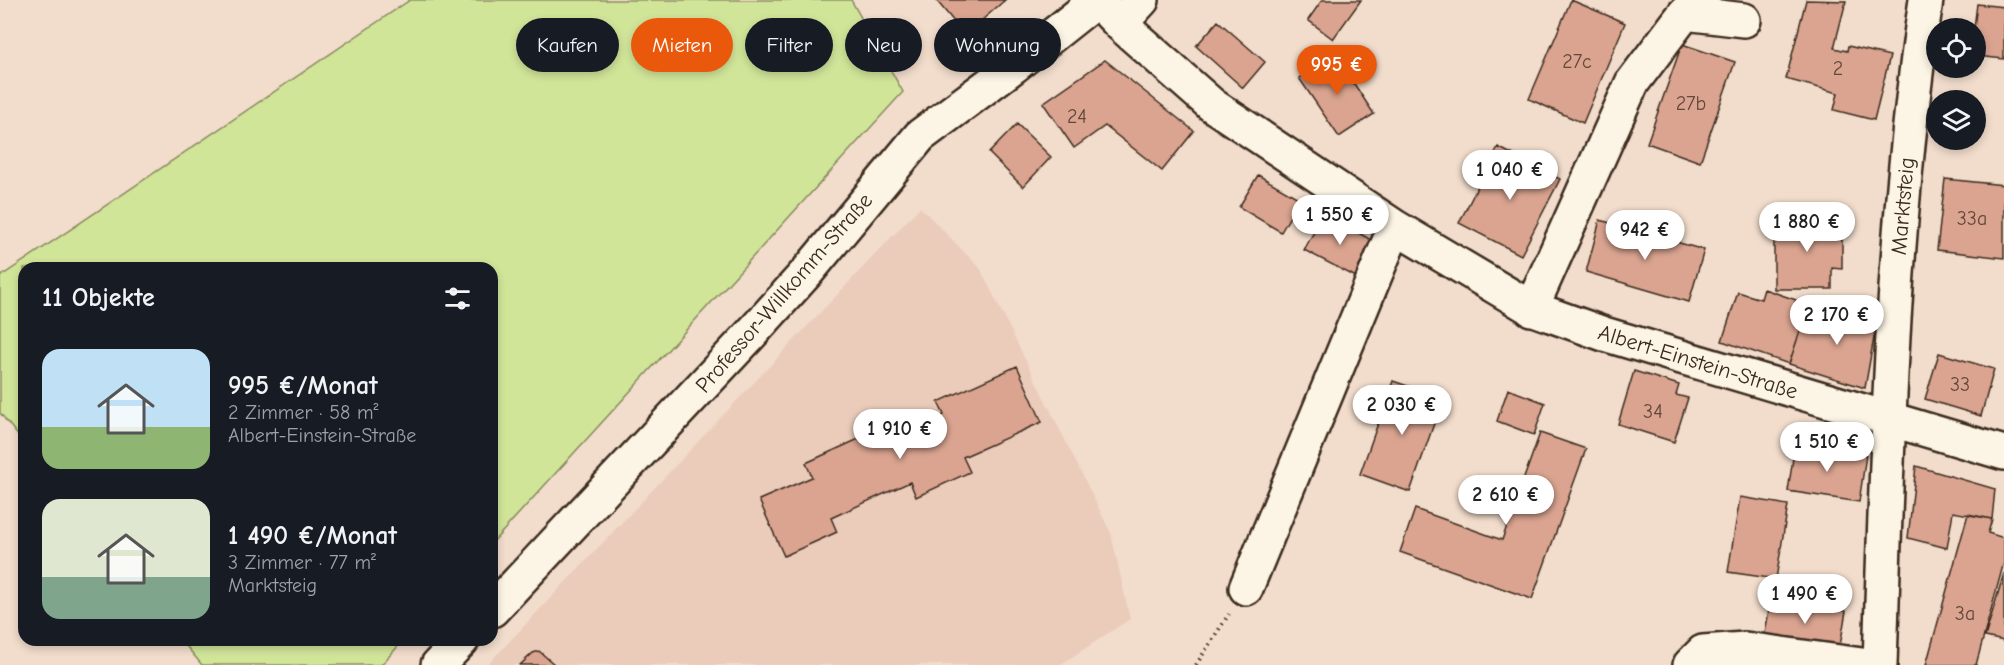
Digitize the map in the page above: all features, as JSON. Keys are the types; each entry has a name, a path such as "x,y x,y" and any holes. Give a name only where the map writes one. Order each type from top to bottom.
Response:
{"street":[{"name":"Albert-Einstein-Straße","path":"1097,0 1120,24 1212,105 1395,227 1532,309 1604,334 2004,453"},
{"name":"Professor-Willkomm-Straße","path":"498,604 787,295 920,136 1097,0"},
{"path":"1120,24 1142,0"},
{"name":"Marktsteig","path":"1880,665 1888,419 1900,234 1926,0"},
{"path":"1532,309 1632,83 1685,13 1744,20"},
{"path":"1246,588 1395,227"},
{"path":"438,665 456,646"},
{"path":"1690,665 1703,652 1745,649 1862,665"}],"path":[{"path":"1196,665 1246,588"}],"shaded area":[{"path":"920,207 980,268 1111,533 1130,619 1060,665 487,665"}],"green space":[{"path":"410,0 851,0 861,18 845,18 845,72 892,72 903,92 498,536 498,262 22,262"},
{"path":"18,265 18,436 0,413 0,277"},
{"path":"186,646 398,646 381,665 202,665"}],"building":[{"path":"936,0 1005,0 984,18 951,18"},
{"path":"1322,0 1361,0 1333,39 1308,20"},
{"path":"1571,0 1625,23 1583,123 1529,99"},
{"path":"1806,0 1846,1 1834,48 1847,51 1848,46 1890,56 1874,120 1834,110 1838,93 1786,79"},
{"path":"1977,4 2004,7 2004,59 1986,57 1986,18 1975,18"},
{"path":"1218,21 1265,62 1243,88 1196,46"},
{"path":"1682,44 1735,62 1700,162 1647,143"},
{"path":"1335,55 1374,114 1339,137 1299,78"},
{"path":"1105,60 1194,131 1162,171 1105,126 1074,148 1043,103"},
{"path":"1017,124 1051,157 1023,187 989,153"},
{"path":"1498,147 1560,179 1521,255 1459,223"},
{"path":"1258,175 1300,199 1281,232 1239,207"},
{"path":"1945,179 2004,185 2004,258 1937,250"},
{"path":"1811,212 1842,221 1842,269 1832,268 1832,289 1774,289 1774,221 1809,221"},
{"path":"1324,214 1375,242 1356,277 1304,250"},
{"path":"1600,220 1704,250 1689,302 1586,272"},
{"path":"1764,289 1796,300 1793,309 1806,313 1789,364 1722,341 1738,292 1761,299"},
{"path":"1825,310 1878,315 1865,388 1789,364 1806,313 1824,320"},
{"path":"1939,353 1994,369 1981,416 1925,399"},
{"path":"1017,366 1042,422 963,457 970,472 916,497 910,482 831,518 837,532 784,556 759,500 812,477 806,463 885,427 890,440 944,415 938,402"},
{"path":"1634,371 1679,385 1676,395 1688,398 1674,442 1618,424"},
{"path":"1393,381 1443,398 1410,492 1360,474"},
{"path":"1508,389 1545,403 1534,435 1497,421"},
{"path":"1540,433 1586,449 1532,599 1400,552 1415,509 1502,540"},
{"path":"1795,445 1866,455 1859,502 1788,491"},
{"path":"1916,466 1995,489 1992,519 1953,512 1947,548 1908,538"},
{"path":"1740,497 1788,505 1776,579 1728,572"},
{"path":"1968,514 1992,519 1988,533 2004,538 2004,562 1976,665 1926,665"},
{"path":"2004,573 2004,641 1985,637"},
{"path":"1771,598 1846,611 1839,652 1764,639"},
{"path":"539,651 555,665 520,665 533,653"}]}
